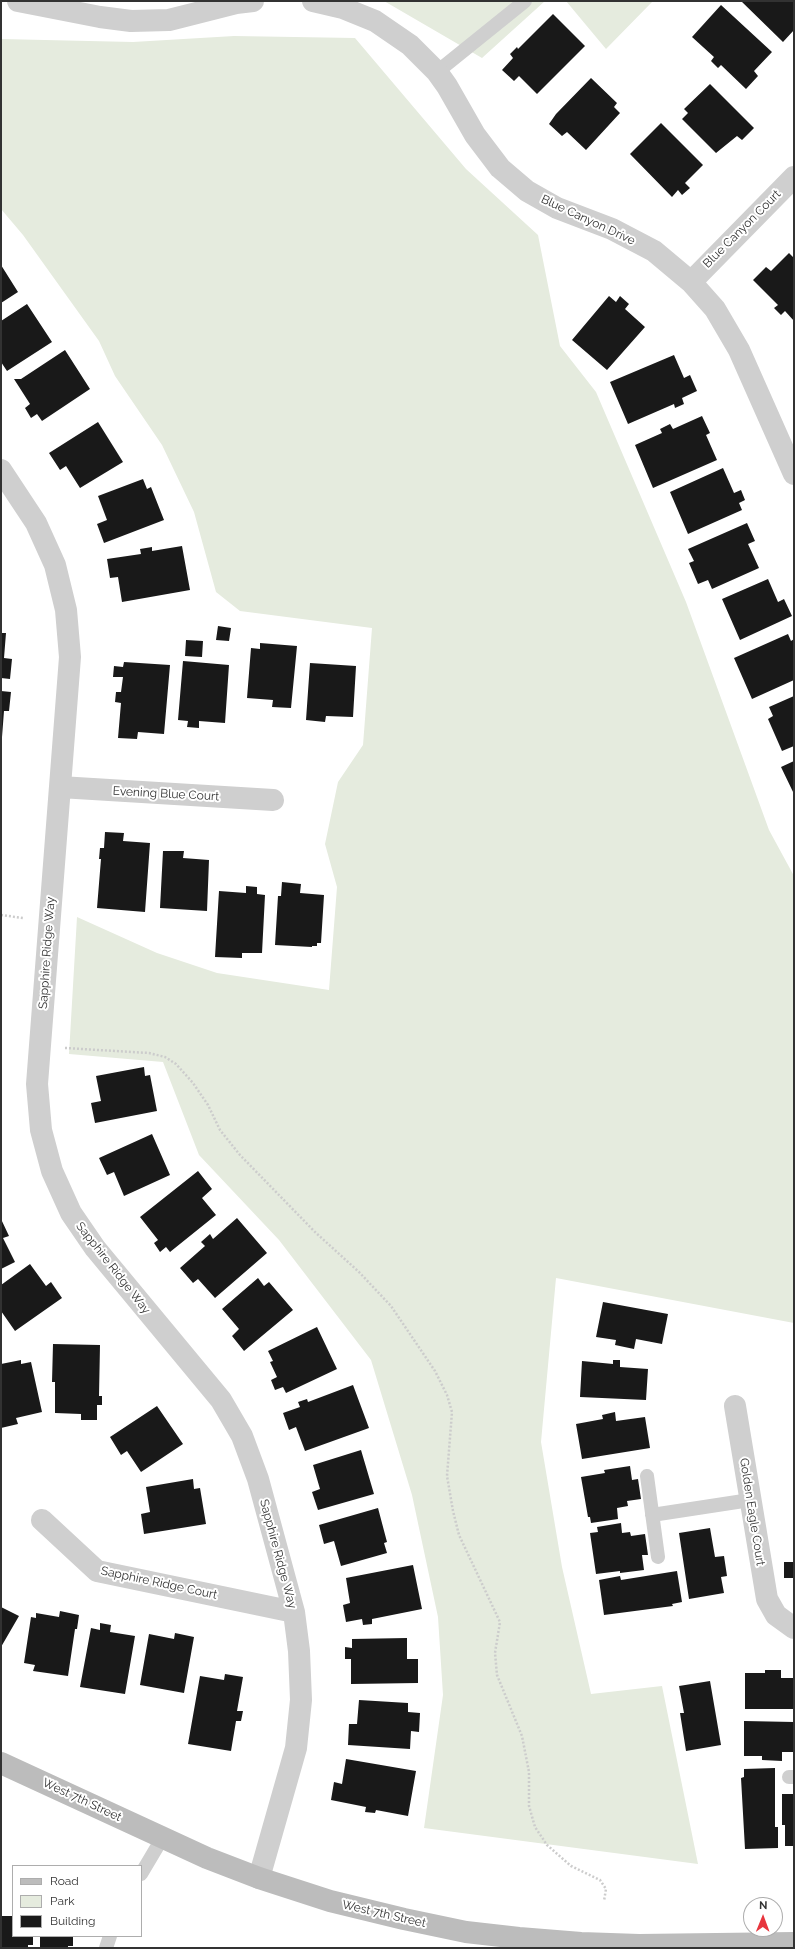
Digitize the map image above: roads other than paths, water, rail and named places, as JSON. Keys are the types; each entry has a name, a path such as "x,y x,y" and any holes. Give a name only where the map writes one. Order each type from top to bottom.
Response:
{"main road":[{"name":"West 7th Street","path":"1,1763 163,1837 259,1878 330,1901 404,1919 466,1932 519,1938 639,1945 794,1943"}],"street":[{"path":"18,1 100,17 131,21 169,20 253,1"},
{"name":"Blue Canyon Drive","path":"313,1 343,8 375,21 410,45 437,72 447,86 475,135 500,168 527,191 557,208 612,229 654,251 690,282 715,309 739,350 794,474"},
{"name":"Blue Canyon Court","path":"690,282 794,177"},
{"name":"Sapphire Ridge Way","path":"1,470 36,523 55,565 66,610 70,657 37,1084 41,1130 52,1171 71,1213 94,1248 221,1400 242,1436 258,1479 294,1612 300,1651 300,1693 296,1748 259,1878"},
{"name":"Evening Blue Court","path":"60,787 273,800"},
{"name":"Golden Eagle Court","path":"735,1406 767,1599 776,1615 794,1628"},
{"name":"Sapphire Ridge Court","path":"42,1520 97,1571 294,1612"}],"lane":[{"path":"437,72 525,1"},
{"path":"648,1476 658,1557"},
{"path":"652,1515 750,1500"},
{"path":"142,1872 163,1837"},
{"path":"106,1948 110,1937"}]}
